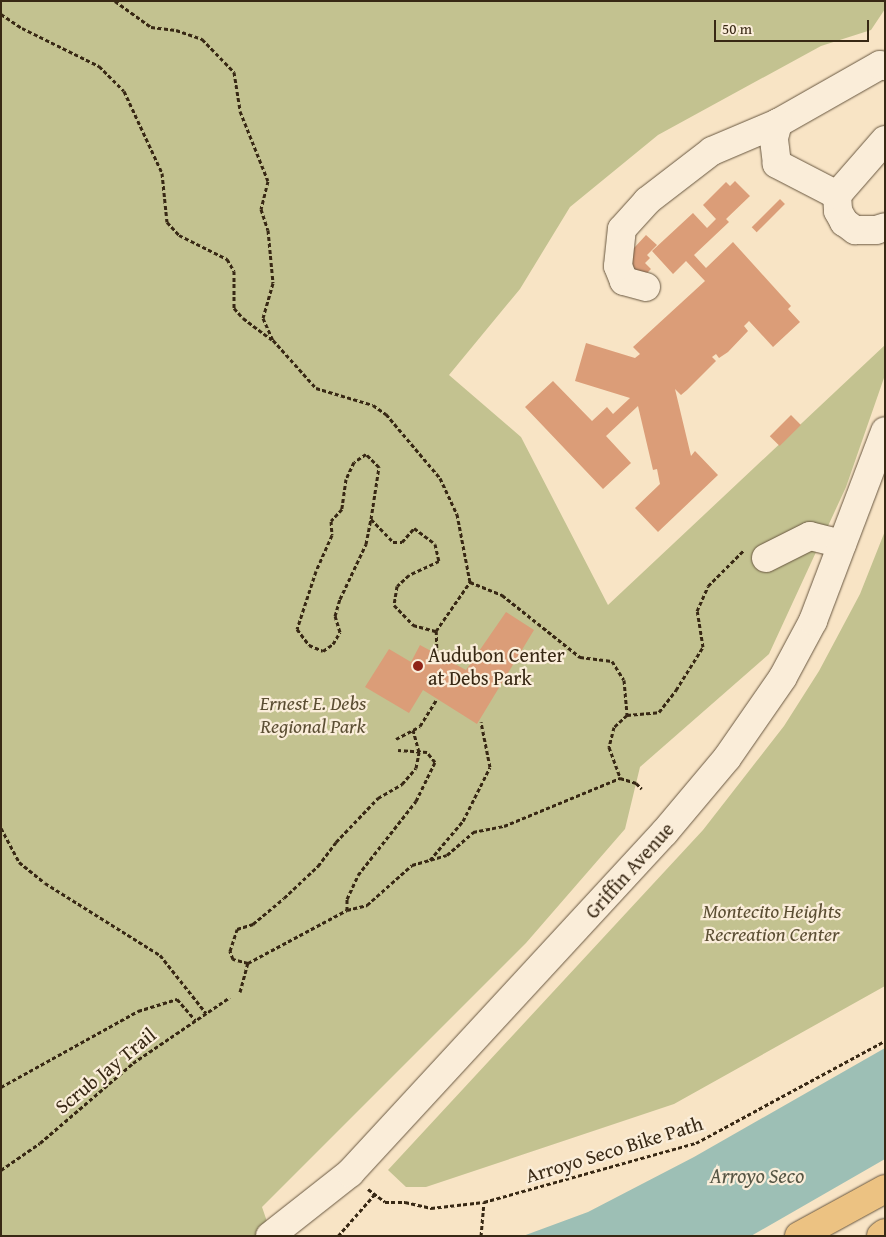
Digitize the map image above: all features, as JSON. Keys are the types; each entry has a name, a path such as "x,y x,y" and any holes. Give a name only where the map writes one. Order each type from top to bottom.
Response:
{"highway":[{"path":"799,1236 885,1189"},
{"path":"881,1236 885,1234"}],"street":[{"path":"646,287 624,281 618,266 622,229 647,201 712,151 778,123 880,65 885,66"},
{"path":"778,123 774,138 777,164 837,195"},
{"path":"885,140 837,195 838,211 844,222 855,230 876,230 885,226"},
{"name":"Griffin Avenue","path":"270,1236 350,1173 664,833 727,758 783,676 813,621 885,431"},
{"path":"766,558 810,536 842,544"}],"path":[{"path":"114,1 151,27 176,30 202,39 234,72 240,111 268,181 261,209 268,230 273,283 263,318 273,340"},
{"path":"1,14 22,28 93,62 124,91 162,173 167,222 179,235 227,259 234,272 234,308 243,318 273,340 316,388 358,399 386,414 440,478 457,514 470,582 436,631 437,654"},
{"path":"366,454 379,467 371,519 366,544 348,578 335,616 340,632 333,644 323,651 309,644 297,629 332,535 331,521 342,509 346,479 354,462 366,454"},
{"path":"371,519 393,542 402,542 414,528 435,544 439,561 409,575 398,586 394,605 413,625 436,631"},
{"path":"620,778 609,748 614,728 627,715 659,712 681,683 703,647 698,611 708,586 739,552 756,544 766,558"},
{"path":"470,582 502,595 580,657 612,661 624,680 627,715"},
{"path":"396,739 420,726 437,699"},
{"path":"429,861 463,821 490,767 482,722"},
{"path":"412,730 419,752 416,768 402,784 378,798 336,842 318,866 284,898 253,924 237,929 230,951 233,959 248,963 347,910 367,905 412,865 447,855 473,832 504,826 620,778 636,783 642,789"},
{"path":"347,910 347,898 358,875 428,780 435,762 432,756 419,752 398,750"},
{"path":"1,828 19,862 45,883 160,955 206,1014"},
{"path":"240,992 248,963"},
{"name":"Scrub Jay Trail","path":"1,1170 40,1143 133,1063 230,997"},
{"path":"1,1086 138,1011 177,999 195,1020"},
{"name":"Arroyo Seco Bike Path","path":"373,1197 385,1202 405,1202 437,1209 484,1202 696,1144 885,1041"},
{"path":"338,1236 373,1197 350,1173"},
{"path":"482,1236 484,1202"}],"green space":[{"name":"Ernest E. Debs Regional Park","path":"1,1 885,1 885,9 871,30 821,46 658,135 570,207 520,289 449,375 521,437 608,605 885,345 885,375 846,487 769,654 640,767 625,829 526,943 262,1207 272,1236 1,1236"},
{"name":"Montecito Heights Recreation Center","path":"885,531 885,986 674,1104 426,1187 406,1187 388,1170 703,830 784,726 819,671 860,594"}],"water":[{"name":"Arroyo Seco","path":"885,1048 885,1159 751,1236 523,1236 588,1212 694,1157"}],"building":[{"path":"735,181 750,196 726,219 729,222 694,255 706,268 733,242 791,306 788,309 800,322 773,347 749,321 744,326 748,331 728,352 719,358 716,354 712,357 716,361 687,390 681,395 675,389 691,456 695,451 718,475 658,532 635,508 660,484 657,469 653,470 638,406 606,436 631,463 603,489 525,407 553,381 592,421 607,407 613,414 630,398 575,381 586,343 635,358 640,354 633,347 705,281 686,261 673,274 652,251 693,213 707,228 716,219 703,205 726,182 730,186"},
{"path":"780,199 785,204 757,232 752,227"},
{"path":"646,235 657,245 647,255 650,258 645,263 651,269 642,278 623,260"},
{"path":"791,415 801,425 780,446 770,436"},
{"name":"Audubon Center at Debs Park","path":"506,612 534,630 477,724 423,690 409,713 365,687 389,649 411,662 420,645 466,670"}],"place":[{"name":"Audubon Center at Debs Park","path":"418,666"}]}
